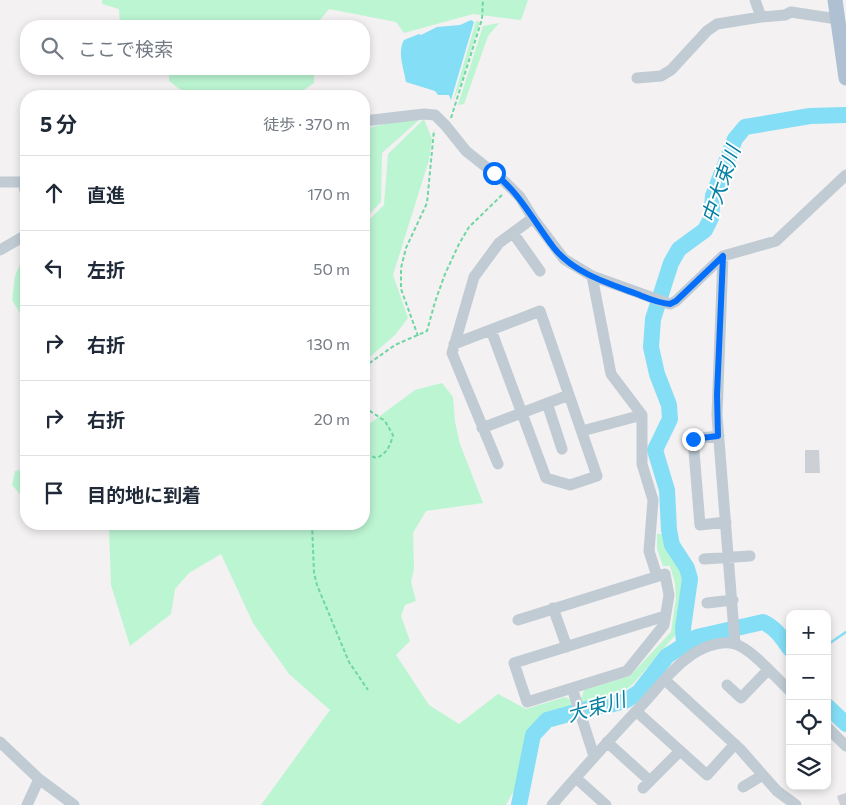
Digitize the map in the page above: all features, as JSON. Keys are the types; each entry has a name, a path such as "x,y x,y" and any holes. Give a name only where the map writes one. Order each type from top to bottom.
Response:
{"main road":[{"path":"835,0 846,78"}],"street":[{"path":"755,0 761,17"},
{"path":"637,78 662,76 671,70 707,30 717,24 761,17 785,16 791,12 837,19"},
{"path":"370,120 424,114 435,115 466,152 510,186 564,259 592,276 664,304 676,301 723,256 776,241 846,175"},
{"path":"0,182 20,181"},
{"path":"498,464 452,353 474,277 499,243 533,218"},
{"path":"513,233 540,271"},
{"path":"0,250 20,238"},
{"path":"723,256 717,408 735,640 786,687"},
{"path":"592,276 611,374 642,415 642,464 653,500 649,552 657,576"},
{"path":"454,344 540,311 597,476 570,485 546,478 491,330"},
{"path":"482,428 569,395"},
{"path":"546,403 562,449"},
{"path":"582,431 642,415"},
{"path":"718,436 693,439 699,515 700,525 726,522"},
{"path":"704,559 750,556"},
{"path":"518,620 665,574 668,595 664,625 627,671 573,693 527,702 514,663 665,616"},
{"path":"706,603 733,600"},
{"path":"554,608 567,647"},
{"path":"552,805 594,756 686,659 698,650 735,640"},
{"path":"727,685 741,698 768,670"},
{"path":"665,680 735,744 777,791 796,805"},
{"path":"573,693 594,756"},
{"path":"636,711 707,775 735,744"},
{"path":"831,731 846,746"},
{"path":"0,742 39,779 74,805"},
{"path":"607,742 647,784 680,751"},
{"path":"743,786 762,774"},
{"path":"576,778 606,805"},
{"path":"27,805 39,779"}],"path":[{"path":"449,130 482,20 484,0"},
{"path":"418,336 401,289 401,268 406,248 427,203 434,146 435,115"},
{"path":"370,363 395,345 427,331 435,302 459,244 470,228 510,186"},
{"path":"370,411 385,422 393,435 390,447 383,455 376,458 370,455"},
{"path":"312,530 314,574 317,585 349,662 368,690"}],"green space":[{"path":"102,0 528,0 521,20 473,14 404,33 396,22 329,9 320,20 120,20 119,9 102,4"},
{"path":"476,21 480,22 462,81 453,101"},
{"path":"499,23 488,36 464,104 458,105 483,26"},
{"path":"169,75 314,75 314,83 304,90 181,90 169,81"},
{"path":"424,119 432,139 429,160 393,275 408,318 395,335 370,357 370,219 384,205 388,154"},
{"path":"419,120 382,153 381,202 370,214 370,128 393,122"},
{"path":"20,264 20,313 12,300 15,276"},
{"path":"442,383 453,397 455,422 460,444 483,503 426,511 413,533 414,569 411,582 416,601 405,605 401,616 410,641 396,655 429,705 459,724 498,694 526,709 565,697 571,700 582,697 584,690 630,676 671,632 676,598 675,583 670,566 663,566 657,549 657,534 662,534 666,546 682,573 684,586 678,632 632,685 622,692 547,715 531,730 521,785 512,794 506,805 261,805 330,710 289,674 253,623 221,554 189,573 175,589 171,614 130,646 111,585 109,530 370,530 370,423 415,390"},
{"path":"20,470 20,494 12,485 15,471"}],"water":[{"path":"471,20 474,22 451,100 449,95 438,95 435,91 406,82 401,55 404,40 419,34 421,35 437,27 460,25"}],"building":[{"path":"805,450 819,450 820,473 805,473"},
{"path":"846,793 846,805 840,805 837,796"}],"waterway":[{"name":"中大束川","path":"684,645 683,628 690,579 687,568 672,545 669,530 667,490 655,450 670,419 669,405 657,374 651,347 653,319 671,263 679,249 705,230 711,218 713,196 735,139 745,127 810,116 846,115"},
{"name":"大束川","path":"519,805 533,735 547,720 594,707 625,701 639,692 667,656 697,637 763,622 775,630 786,644"},
{"path":"831,642 846,632"},
{"name":"大束川","path":"831,710 846,724"}],"route":[{"path":"494,173 520,198 554,248 564,259 592,276 664,304 676,301 723,256 717,395 718,436 693,439"}]}
